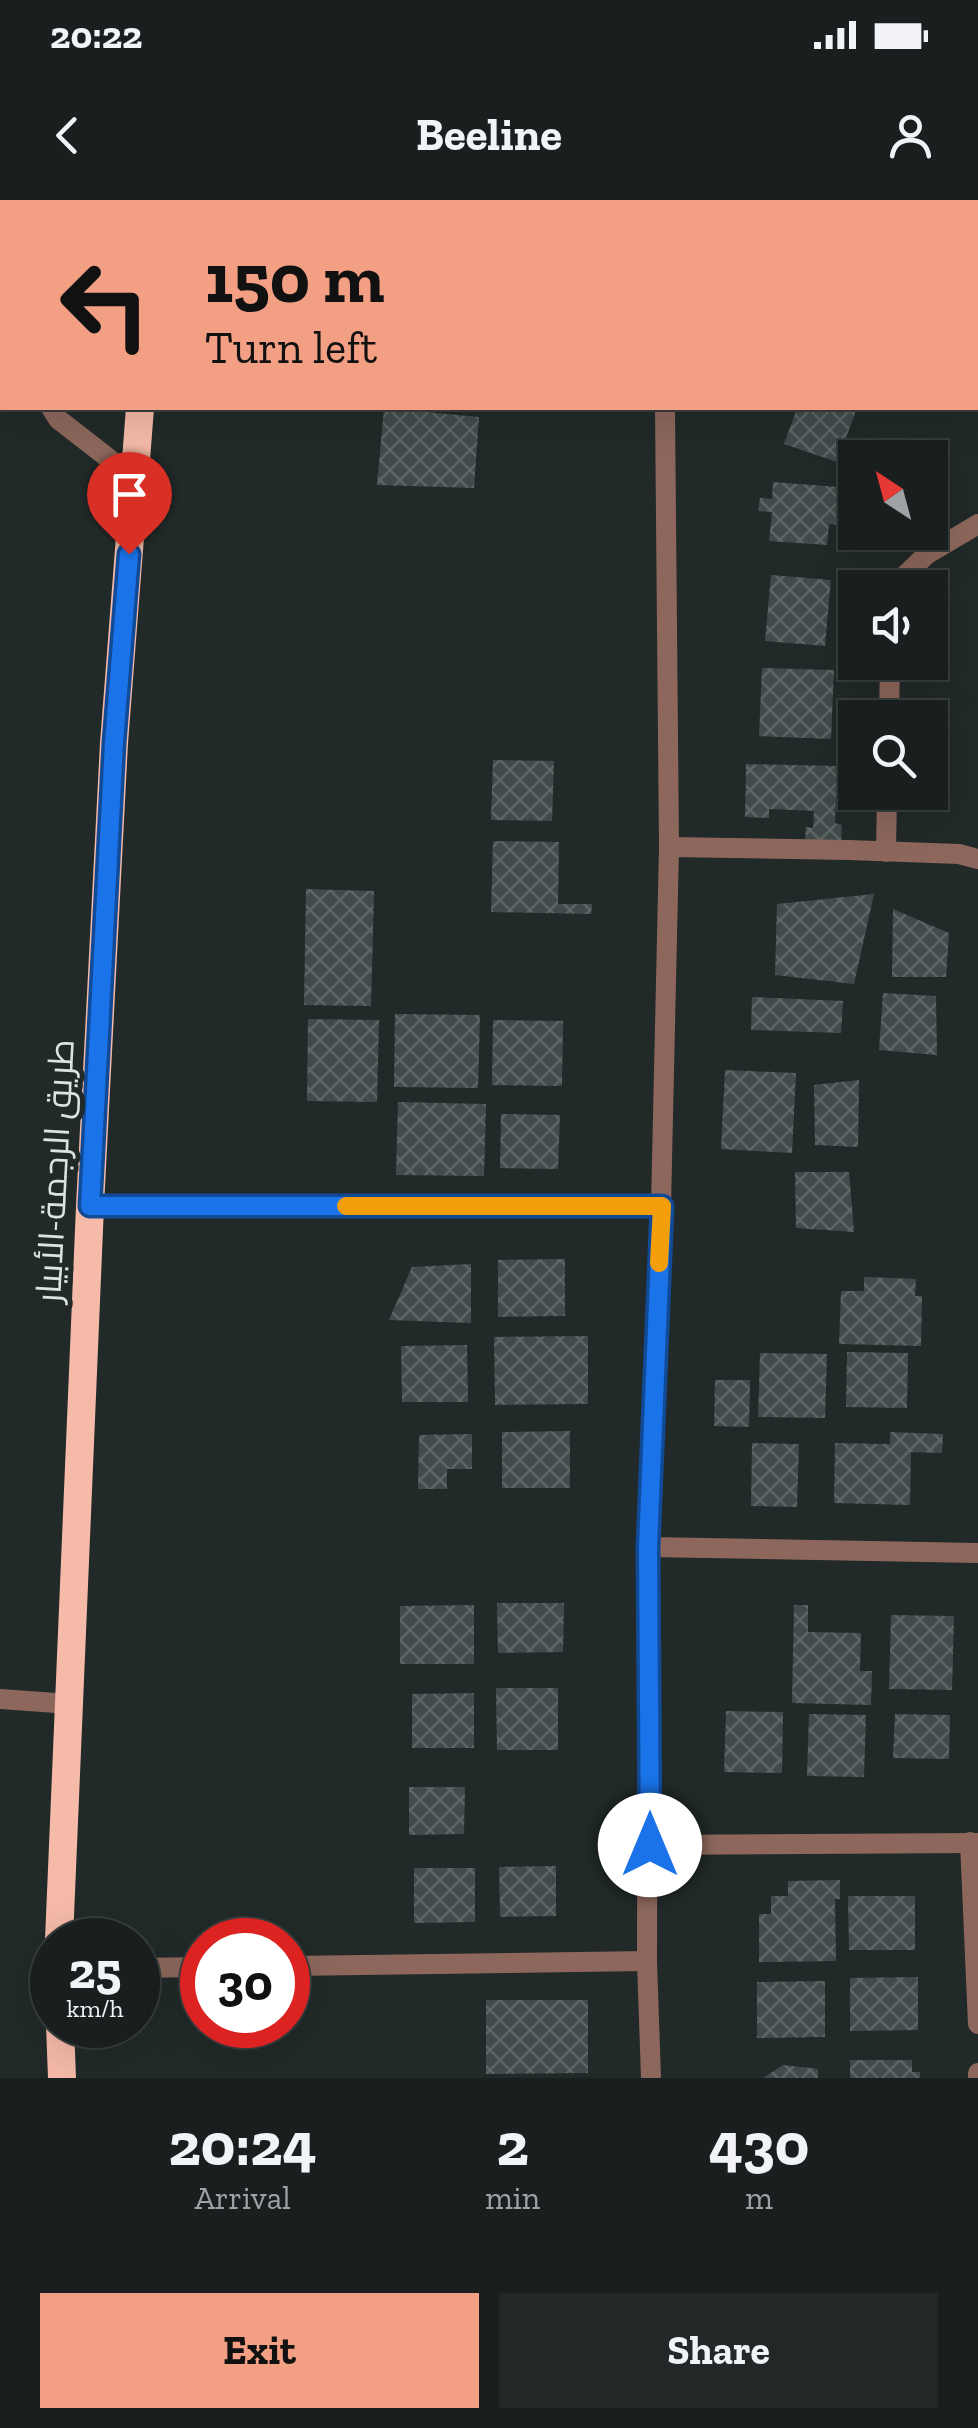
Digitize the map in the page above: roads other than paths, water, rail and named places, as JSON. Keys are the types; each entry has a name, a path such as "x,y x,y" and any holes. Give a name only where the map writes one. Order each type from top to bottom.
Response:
{"highway":[{"name":"طريق الرجمة-الأبيار","path":"61,1918 90,1206 114,743 140,410"},
{"path":"61,2048 62,2078"}],"street":[{"path":"51,410 134,479"},
{"path":"651,2078 647,1961 648,1547 662,1206 669,847 665,410"},
{"path":"911,570 926,555 978,524"},
{"path":"886,852 887,810"},
{"path":"669,847 959,854 978,859"},
{"path":"90,1206 662,1206"},
{"path":"648,1547 978,1553"},
{"path":"0,1699 70,1704"},
{"path":"650,1845 974,1842 978,2024"},
{"path":"310,1966 647,1961"}]}
